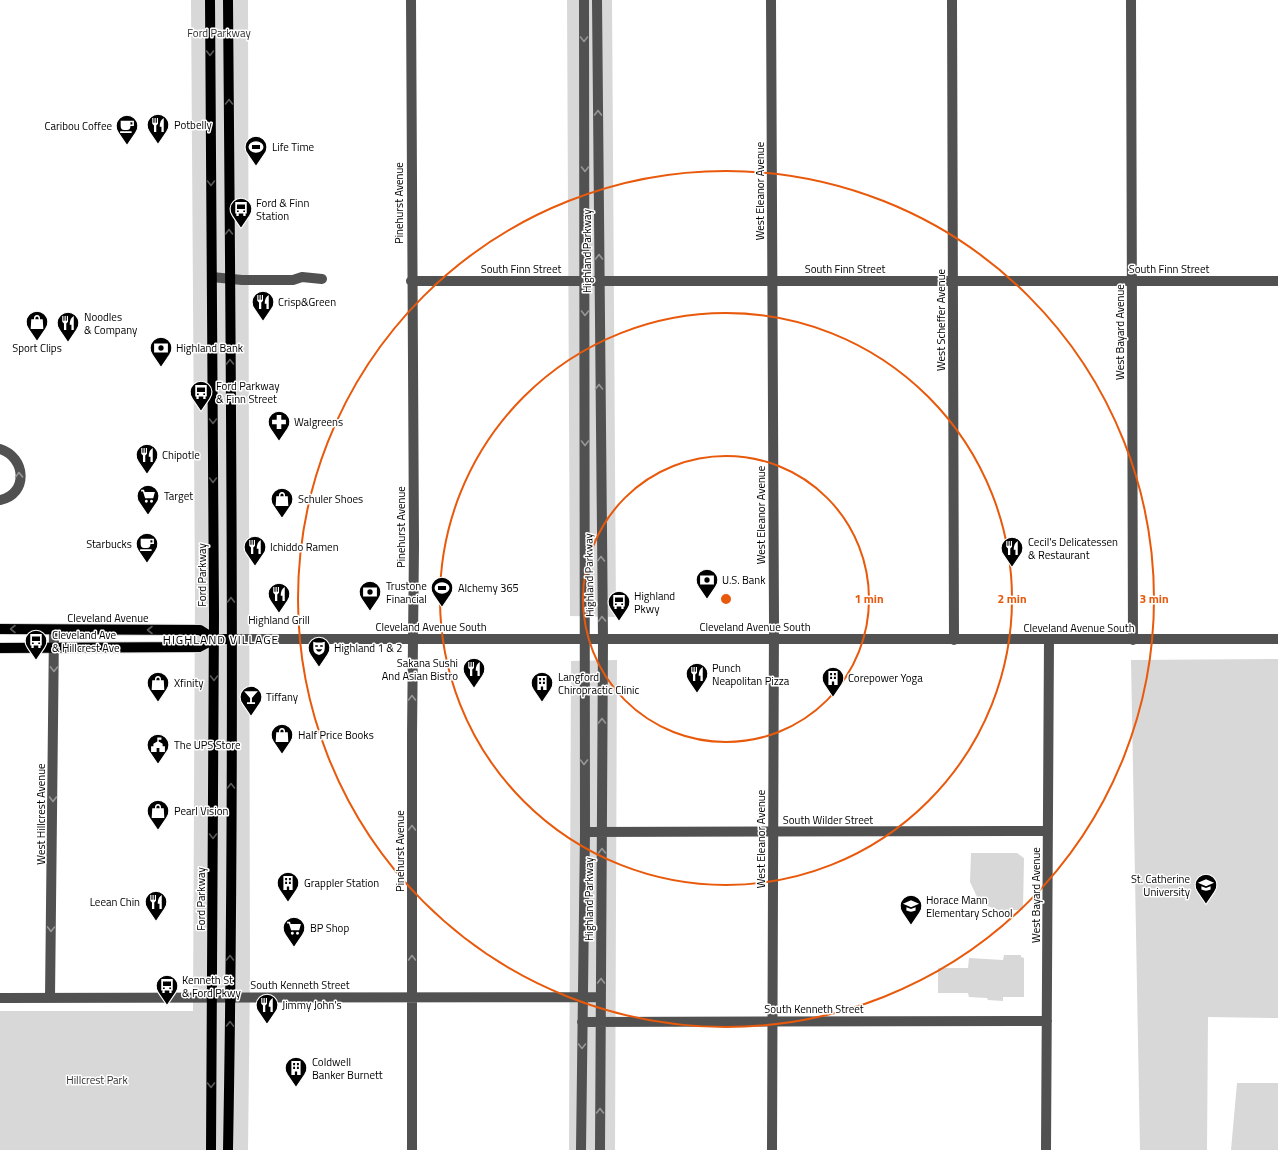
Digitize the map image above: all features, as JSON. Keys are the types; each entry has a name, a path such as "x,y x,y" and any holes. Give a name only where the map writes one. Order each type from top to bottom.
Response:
{"main road":[{"name":"Ford Parkway","path":"210,0 214,639 211,1150"},
{"path":"228,0 231,639 228,1150"},
{"name":"Cleveland Avenue","path":"0,629 200,630 214,639"},
{"name":"Cleveland Avenue","path":"0,648 199,647 214,639 231,639"}],"street":[{"name":"Pinehurst Avenue","path":"411,0 413,639 411,997 412,1150"},
{"name":"Highland Parkway","path":"581,1150 585,832 584,0"},
{"name":"Highland Parkway","path":"598,0 603,639 600,1150"},
{"name":"West Eleanor Avenue","path":"771,0 774,639 772,1150"},
{"name":"West Scheffer Avenue","path":"952,0 954,640"},
{"name":"West Bayard Avenue","path":"1131,0 1133,640"},
{"path":"212,277 229,279 293,280 302,277 322,279"},
{"name":"South Finn Street","path":"411,281 1278,281"},
{"path":"0,449 13,456 18,462 21,475 16,490 9,497 0,500"},
{"name":"West Hillcrest Avenue","path":"50,998 54,630"},
{"name":"Cleveland Avenue South","path":"231,639 1278,639"},
{"name":"West Bayard Avenue","path":"1046,1150 1049,639"},
{"name":"South Wilder Street","path":"585,832 1048,831"},
{"name":"South Kenneth Street","path":"0,998 212,999 230,997 601,997"},
{"name":"South Kenneth Street","path":"582,1022 1047,1021"}],"green space":[{"name":"Ford Parkway","path":"191,0 248,0 250,979 248,1150 0,1150 0,1011 193,1011 195,593"},
{"path":"567,0 612,0 616,617 570,616"},
{"name":"St. Catherine University","path":"1278,659 1278,1018 1208,1017 1207,1150 1140,1150 1131,660"},
{"path":"617,660 615,1150 569,1150 571,661"},
{"path":"971,853 1017,853 1024,858 1023,910 998,910 980,903 970,882"},
{"path":"1004,955 1021,955 1021,957 1024,958 1024,997 1003,997 1003,1001 969,997 968,993 938,993 938,968 968,968 969,958 1003,960"},
{"path":"1237,1083 1278,1083 1278,1150 1231,1150"}],"place":[{"name":"Potbelly","path":"158,144"},
{"name":"Caribou Coffee","path":"127,146"},
{"name":"Life Time","path":"256,166"},
{"name":"Ford & Finn Station","path":"241,228"},
{"name":"Crisp&Green","path":"263,322"},
{"name":"Sport Clips","path":"37,342"},
{"name":"Noodles & Company","path":"68,342"},
{"name":"Highland Bank","path":"161,368"},
{"name":"Ford Parkway & Finn Street","path":"201,412"},
{"name":"Walgreens","path":"279,442"},
{"name":"Chipotle","path":"147,474"},
{"name":"Target","path":"148,516"},
{"name":"Schuler Shoes","path":"282,518"},
{"name":"Starbucks","path":"147,564"},
{"name":"Ichiddo Ramen","path":"255,566"},
{"name":"Cecil's Delicatessen & Restaurant","path":"1012,568"},
{"name":"U.S. Bank","path":"707,600"},
{"name":"Alchemy 365","path":"442,608"},
{"name":"Trustone Financial","path":"370,612"},
{"name":"Highland Grill","path":"279,614"},
{"name":"Highland Pkwy","path":"619,622"},
{"name":"Cleveland Ave & Hillcrest Ave","path":"36,660"},
{"name":"Highland 1 & 2","path":"319,668"},
{"name":"Sakana Sushi And Asian Bistro","path":"474,688"},
{"name":"Punch Neapolitan Pizza","path":"697,694"},
{"name":"Corepower Yoga","path":"833,698"},
{"name":"Xfinity","path":"158,702"},
{"name":"Langford Chiropractic Clinic","path":"542,702"},
{"name":"Tiffany","path":"251,716"},
{"name":"Half Price Books","path":"282,754"},
{"name":"The UPS Store","path":"158,764"},
{"name":"Pearl Vision","path":"158,830"},
{"name":"Grappler Station","path":"288,902"},
{"name":"St. Catherine University","path":"1206,904"},
{"name":"Leean Chin","path":"156,922"},
{"name":"Horace Mann Elementary School","path":"911,926"},
{"name":"BP Shop","path":"294,948"},
{"name":"Kenneth St & Ford Pkwy","path":"167,1006"},
{"name":"Jimmy John's","path":"267,1024"},
{"name":"Coldwell Banker Burnett","path":"296,1088"}],"district":[{"name":"HIGHLAND VILLAGE","path":"221,639"}],"park label":[{"name":"Hillcrest Park","path":"97,1080"}]}
